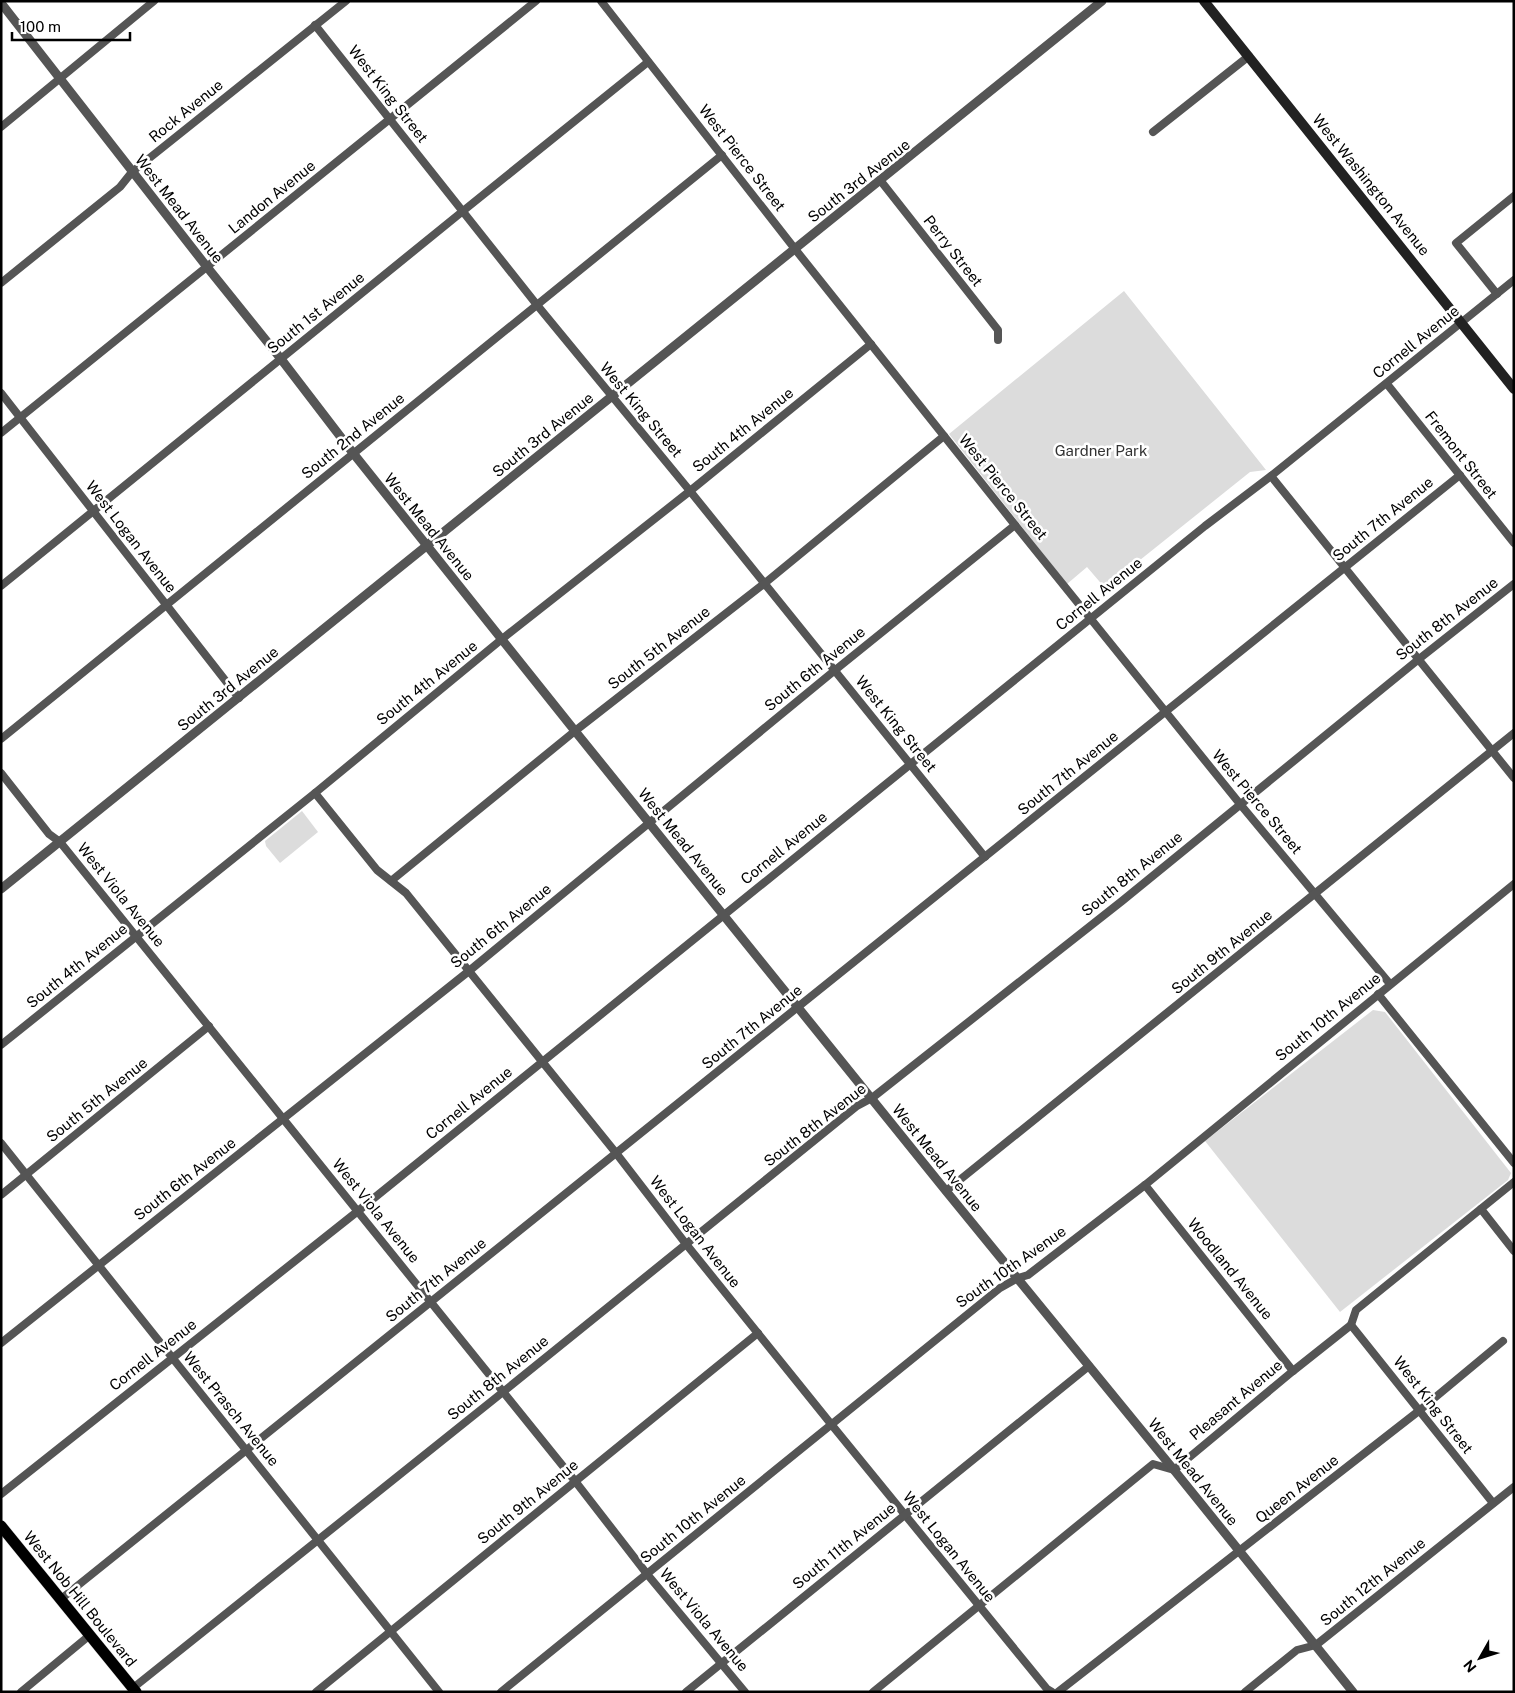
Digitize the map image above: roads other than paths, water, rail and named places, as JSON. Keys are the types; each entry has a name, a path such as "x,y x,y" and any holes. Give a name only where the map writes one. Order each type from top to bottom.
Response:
{"main road":[{"name":"West Washington Avenue","path":"1204,1 1514,389"},
{"name":"West Nob Hill Boulevard","path":"1,1526 134,1690"}],"street":[{"path":"1,127 154,1"},
{"name":"Rock Avenue","path":"1,283 120,187 132,172 346,1"},
{"name":"Landon Avenue","path":"1,433 536,1"},
{"name":"West Pierce Street","path":"601,1 795,249 1165,712 1390,984"},
{"name":"South 3rd Avenue","path":"1,889 1102,1"},
{"name":"West Mead Avenue","path":"1,3 206,267 281,359 353,453 575,732 1353,1692"},
{"name":"West King Street","path":"316,25 537,305 765,583 985,857"},
{"path":"1153,132 1249,56"},
{"name":"South 1st Avenue","path":"1,586 462,210 648,62"},
{"name":"South 2nd Avenue","path":"1,739 722,155"},
{"name":"Perry Street","path":"880,180 998,330 998,340"},
{"path":"1497,294 1456,243 1514,196"},
{"name":"Cornell Avenue","path":"1,1494 358,1211 1205,526 1387,384 1514,280"},
{"name":"South 4th Avenue","path":"1,1045 315,793 502,639 690,491 871,344"},
{"name":"Fremont Street","path":"1387,384 1514,543"},
{"name":"West Logan Avenue","path":"1,394 239,698"},
{"name":"South 5th Avenue","path":"391,881 575,732 765,583 944,436"},
{"name":"South 7th Avenue","path":"61,1599 1460,475"},
{"path":"1271,476 1514,778"},
{"name":"South 6th Avenue","path":"1,1343 469,971 1015,525"},
{"name":"South 8th Avenue","path":"134,1690 318,1539 857,1106 872,1098 1122,900 1514,584"},
{"name":"South 9th Avenue","path":"946,1191 1194,993 1514,733"},
{"name":"West Viola Avenue","path":"1,773 49,834 60,842 210,1026 575,1481 647,1574 745,1692"},
{"name":"West Logan Avenue","path":"315,793 377,870 406,893 831,1424 1047,1689 1052,1692"},
{"name":"South 10th Avenue","path":"501,1692 1000,1288 1028,1275 1144,1185 1514,884"},
{"path":"1378,994 1514,1163"},
{"name":"South 5th Avenue","path":"1,1195 210,1026"},
{"name":"West Prasch Avenue","path":"1,1143 439,1692"},
{"name":"Pleasant Avenue","path":"1174,1470 1293,1370 1351,1325 1356,1310 1514,1182"},
{"name":"Woodland Avenue","path":"1144,1185 1293,1370"},
{"path":"1481,1209 1514,1251"},
{"name":"West King Street","path":"1351,1325 1493,1503"},
{"name":"South 9th Avenue","path":"316,1692 758,1333"},
{"name":"Queen Avenue","path":"1058,1692 1420,1410 1503,1341"},
{"name":"South 11th Avenue","path":"686,1692 1089,1366"},
{"path":"873,1692 1153,1464 1174,1470"},
{"name":"South 12th Avenue","path":"1245,1692 1297,1650 1316,1645 1514,1487"},
{"path":"21,1692 90,1635"}],"park label":[{"name":"Gardner Park","path":"1101,451"}]}
